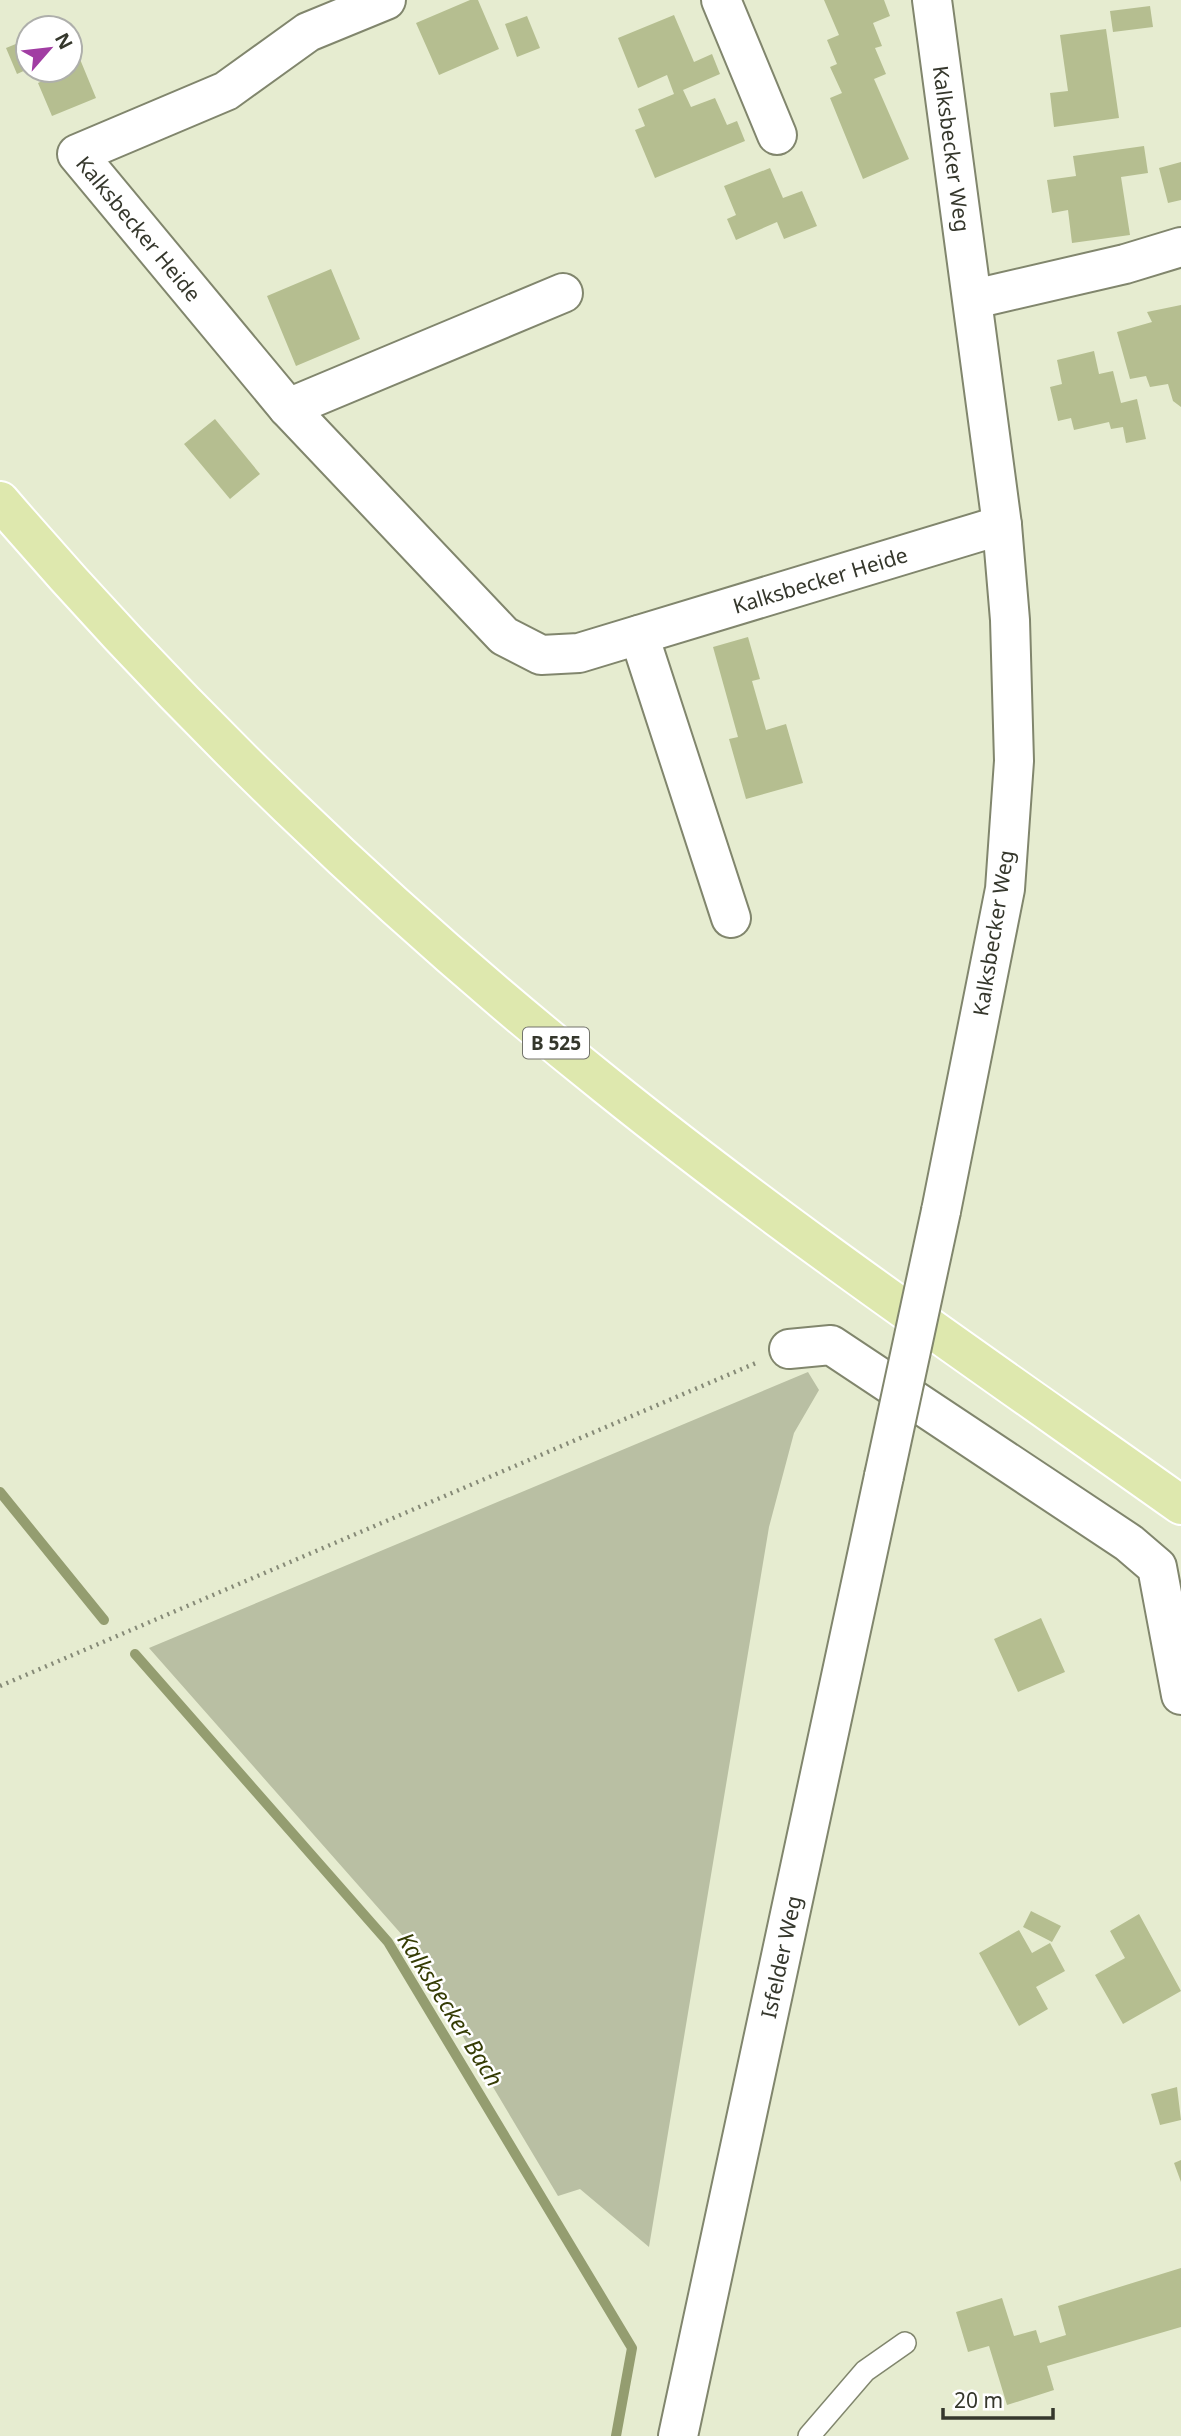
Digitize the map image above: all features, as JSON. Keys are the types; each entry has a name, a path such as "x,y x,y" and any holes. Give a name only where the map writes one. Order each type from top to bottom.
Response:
{"main road":[{"name":"B 525","path":"0,501 68,581 237,756 423,930 606,1086 879,1291 1181,1505"}],"street":[{"name":"Kalksbecker Heide","path":"386,0 308,32 226,90 77,154 288,408 504,636 541,655 579,653 1002,525"},
{"path":"721,0 778,135"},
{"name":"Kalksbecker Weg","path":"884,1476 941,1211 1005,889 1014,761 1010,620 1002,525 974,299 932,0"},
{"path":"974,299 1125,264 1181,247"},
{"path":"288,408 563,293"},
{"path":"639,635 731,918"},
{"path":"789,1349 831,1345 1129,1543 1157,1567 1181,1695"},
{"name":"Isfelder Weg","path":"678,2436 884,1476"}],"lane":[{"path":"809,2436 865,2371 905,2343"}],"path":[{"path":"0,1686 789,1349"}],"green space":[{"path":"808,1372 819,1390 794,1433 769,1527 649,2247 580,2189 558,2196 403,1936 149,1648"}],"building":[{"path":"470,0 478,0 499,49 439,75 416,23"},
{"path":"824,0 884,0 890,16 873,23 882,46 875,48 886,74 874,79 909,159 863,179 830,98 842,93 830,67 837,64 827,40 839,35"},
{"path":"1150,6 1153,27 1113,32 1110,11"},
{"path":"674,15 694,62 712,54 720,74 683,90 691,107 715,98 727,125 737,121 745,141 655,178 635,130 645,126 638,109 674,94 667,75 638,88 618,38"},
{"path":"527,16 540,48 517,57 505,24"},
{"path":"1106,29 1119,118 1054,127 1050,93 1068,91 1060,35"},
{"path":"14,45 14,67 6,48"},
{"path":"84,69 96,98 52,116 38,84 84,84"},
{"path":"1144,146 1148,173 1121,177 1130,235 1072,243 1068,210 1052,213 1047,180 1076,176 1073,156"},
{"path":"1181,162 1181,200 1168,203 1159,168"},
{"path":"770,168 783,198 802,191 817,226 784,239 777,222 736,240 727,219 736,215 724,186"},
{"path":"331,269 360,339 296,366 267,296"},
{"path":"1181,305 1181,407 1173,401 1168,384 1150,387 1146,376 1130,379 1117,332 1152,322 1147,312"},
{"path":"1094,351 1099,374 1113,371 1121,403 1137,399 1146,439 1126,443 1123,427 1111,429 1109,422 1074,430 1071,418 1058,421 1050,387 1062,384 1057,360"},
{"path":"215,419 260,474 230,499 184,444"},
{"path":"748,637 760,679 752,681 766,730 786,724 803,783 746,799 729,739 738,737 713,647"},
{"path":"1041,1618 1065,1672 1018,1692 994,1639"},
{"path":"1031,1911 1061,1926 1052,1942 1023,1927"},
{"path":"1139,1914 1181,1991 1123,2024 1095,1975 1125,1958 1110,1931"},
{"path":"1019,1930 1032,1953 1050,1943 1065,1971 1036,1987 1048,2009 1019,2026 979,1953"},
{"path":"1177,2087 1181,2120 1160,2125 1151,2094"},
{"path":"1181,2160 1181,2182 1174,2163"},
{"path":"1181,2268 1181,2327 1047,2366 1054,2390 1007,2405 989,2346 968,2352 956,2312 1002,2298 1014,2336 1036,2330 1040,2343 1066,2335 1058,2306"}],"waterway":[{"name":"Kalksbecker Bach","path":"0,1492 104,1620"},
{"name":"Kalksbecker Bach","path":"135,1654 388,1942 632,2348 616,2436"}]}
